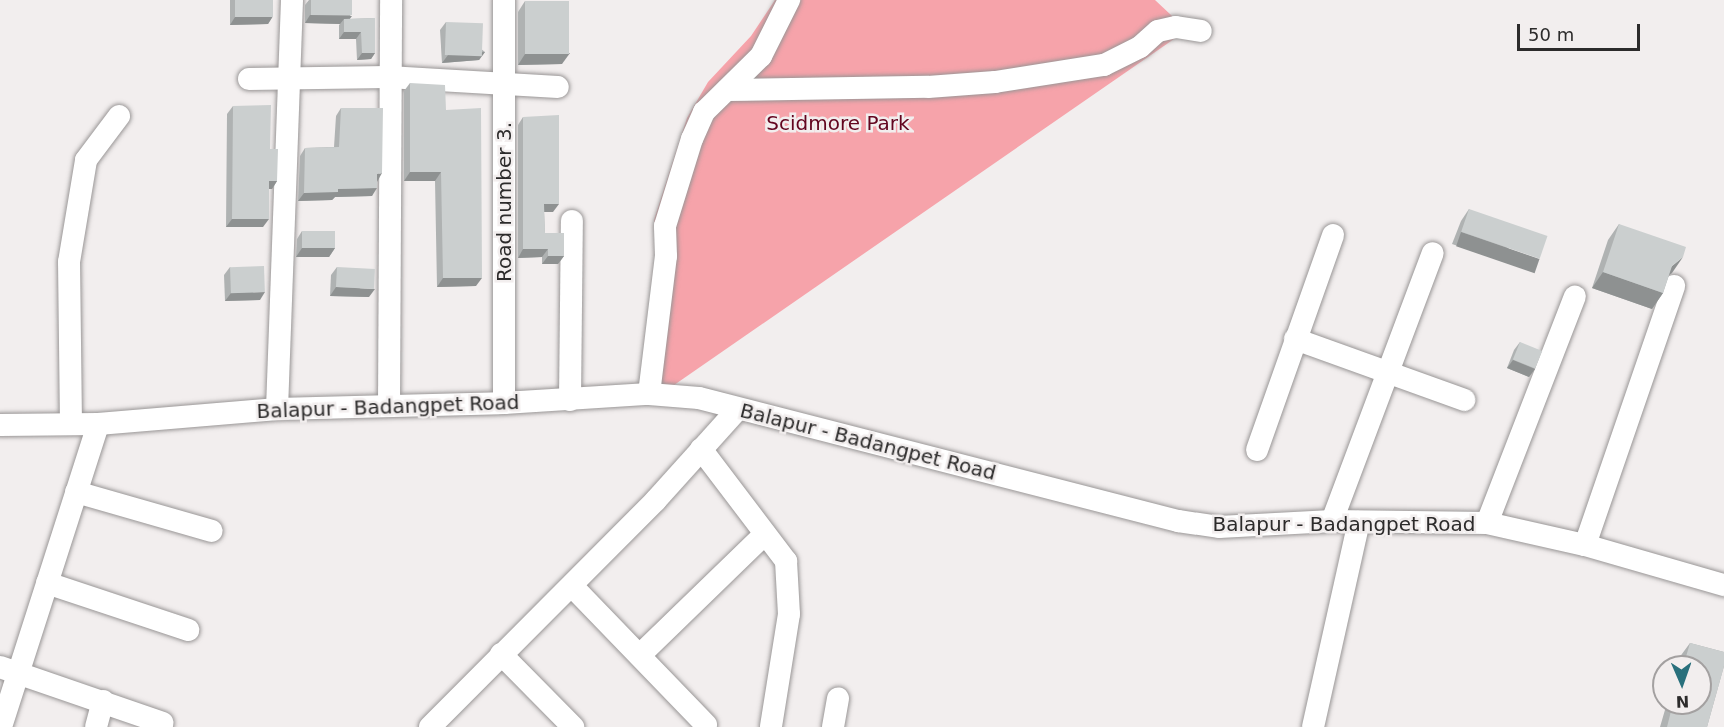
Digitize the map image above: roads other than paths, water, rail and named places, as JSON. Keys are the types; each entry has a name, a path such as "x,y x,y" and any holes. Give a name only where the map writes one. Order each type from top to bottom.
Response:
{"street":[{"path":"277,409 292,0"},
{"path":"389,404 388,77 391,0"},
{"name":"Road number 3.","path":"504,0 504,403"},
{"path":"649,394 666,256 665,226 704,112 760,56 786,13 789,0"},
{"path":"727,90 928,87 996,82 1104,65 1140,47 1158,31 1176,27 1201,31"},
{"path":"249,79 388,77 503,86 558,87"},
{"path":"71,424 69,262 86,160 119,116"},
{"path":"570,400 572,221"},
{"path":"1257,450 1333,235"},
{"path":"1332,521 1433,253"},
{"path":"1585,545 1674,286"},
{"path":"1487,524 1575,296"},
{"path":"1295,339 1390,370 1464,400"},
{"name":"Balapur - Badangpet Road","path":"0,426 98,424 277,409 389,404 504,403 649,394 699,398 1178,521 1219,527 1332,521 1487,524 1585,545 1724,585"},
{"path":"430,727 572,586 738,409"},
{"path":"1,727 9,670 46,583 98,424"},
{"path":"702,449 786,561 789,582 789,614 771,727"},
{"path":"76,492 212,531"},
{"path":"1313,727 1359,522"},
{"path":"640,655 765,534"},
{"path":"46,583 188,630"},
{"path":"572,586 706,725"},
{"path":"501,654 567,725"},
{"path":"9,670 163,723"},
{"path":"833,727 838,698"},
{"path":"96,727 104,701"}],"park label":[{"name":"Scidmore Park","path":"838,123"}]}
